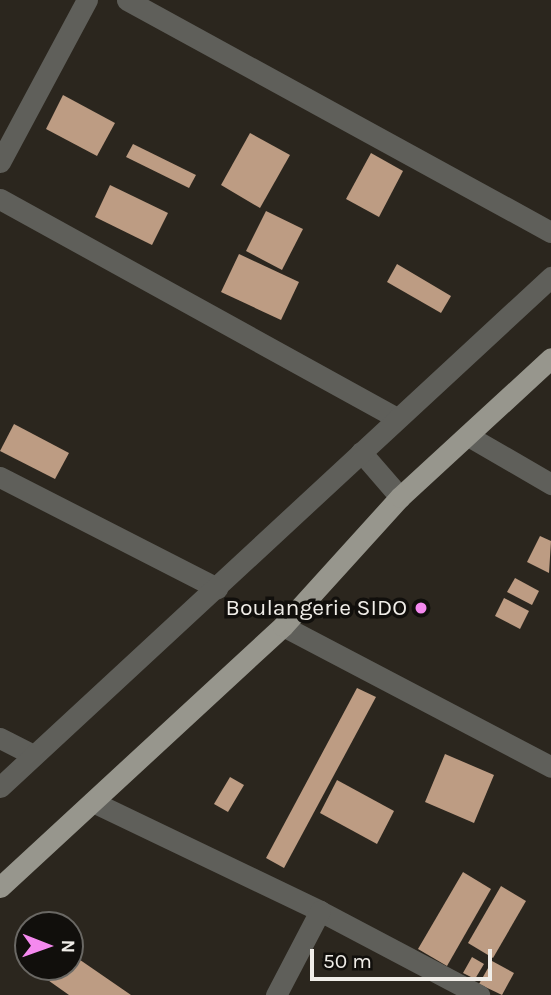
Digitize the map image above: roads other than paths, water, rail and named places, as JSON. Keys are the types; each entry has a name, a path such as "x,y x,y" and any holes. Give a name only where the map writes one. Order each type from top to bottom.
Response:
{"main road":[{"path":"0,887 283,626 400,497 470,437 551,358"}],"street":[{"path":"0,162 87,0"},
{"path":"127,0 551,232"},
{"path":"0,199 396,418"},
{"path":"0,787 551,276"},
{"path":"470,437 551,484"},
{"path":"361,452 400,497"},
{"path":"0,477 217,588"},
{"path":"283,626 551,767"},
{"path":"0,738 33,755"},
{"path":"93,802 320,911 479,995"},
{"path":"276,995 320,911"}],"place":[{"name":"Boulangerie SIDO","path":"421,608"}]}
